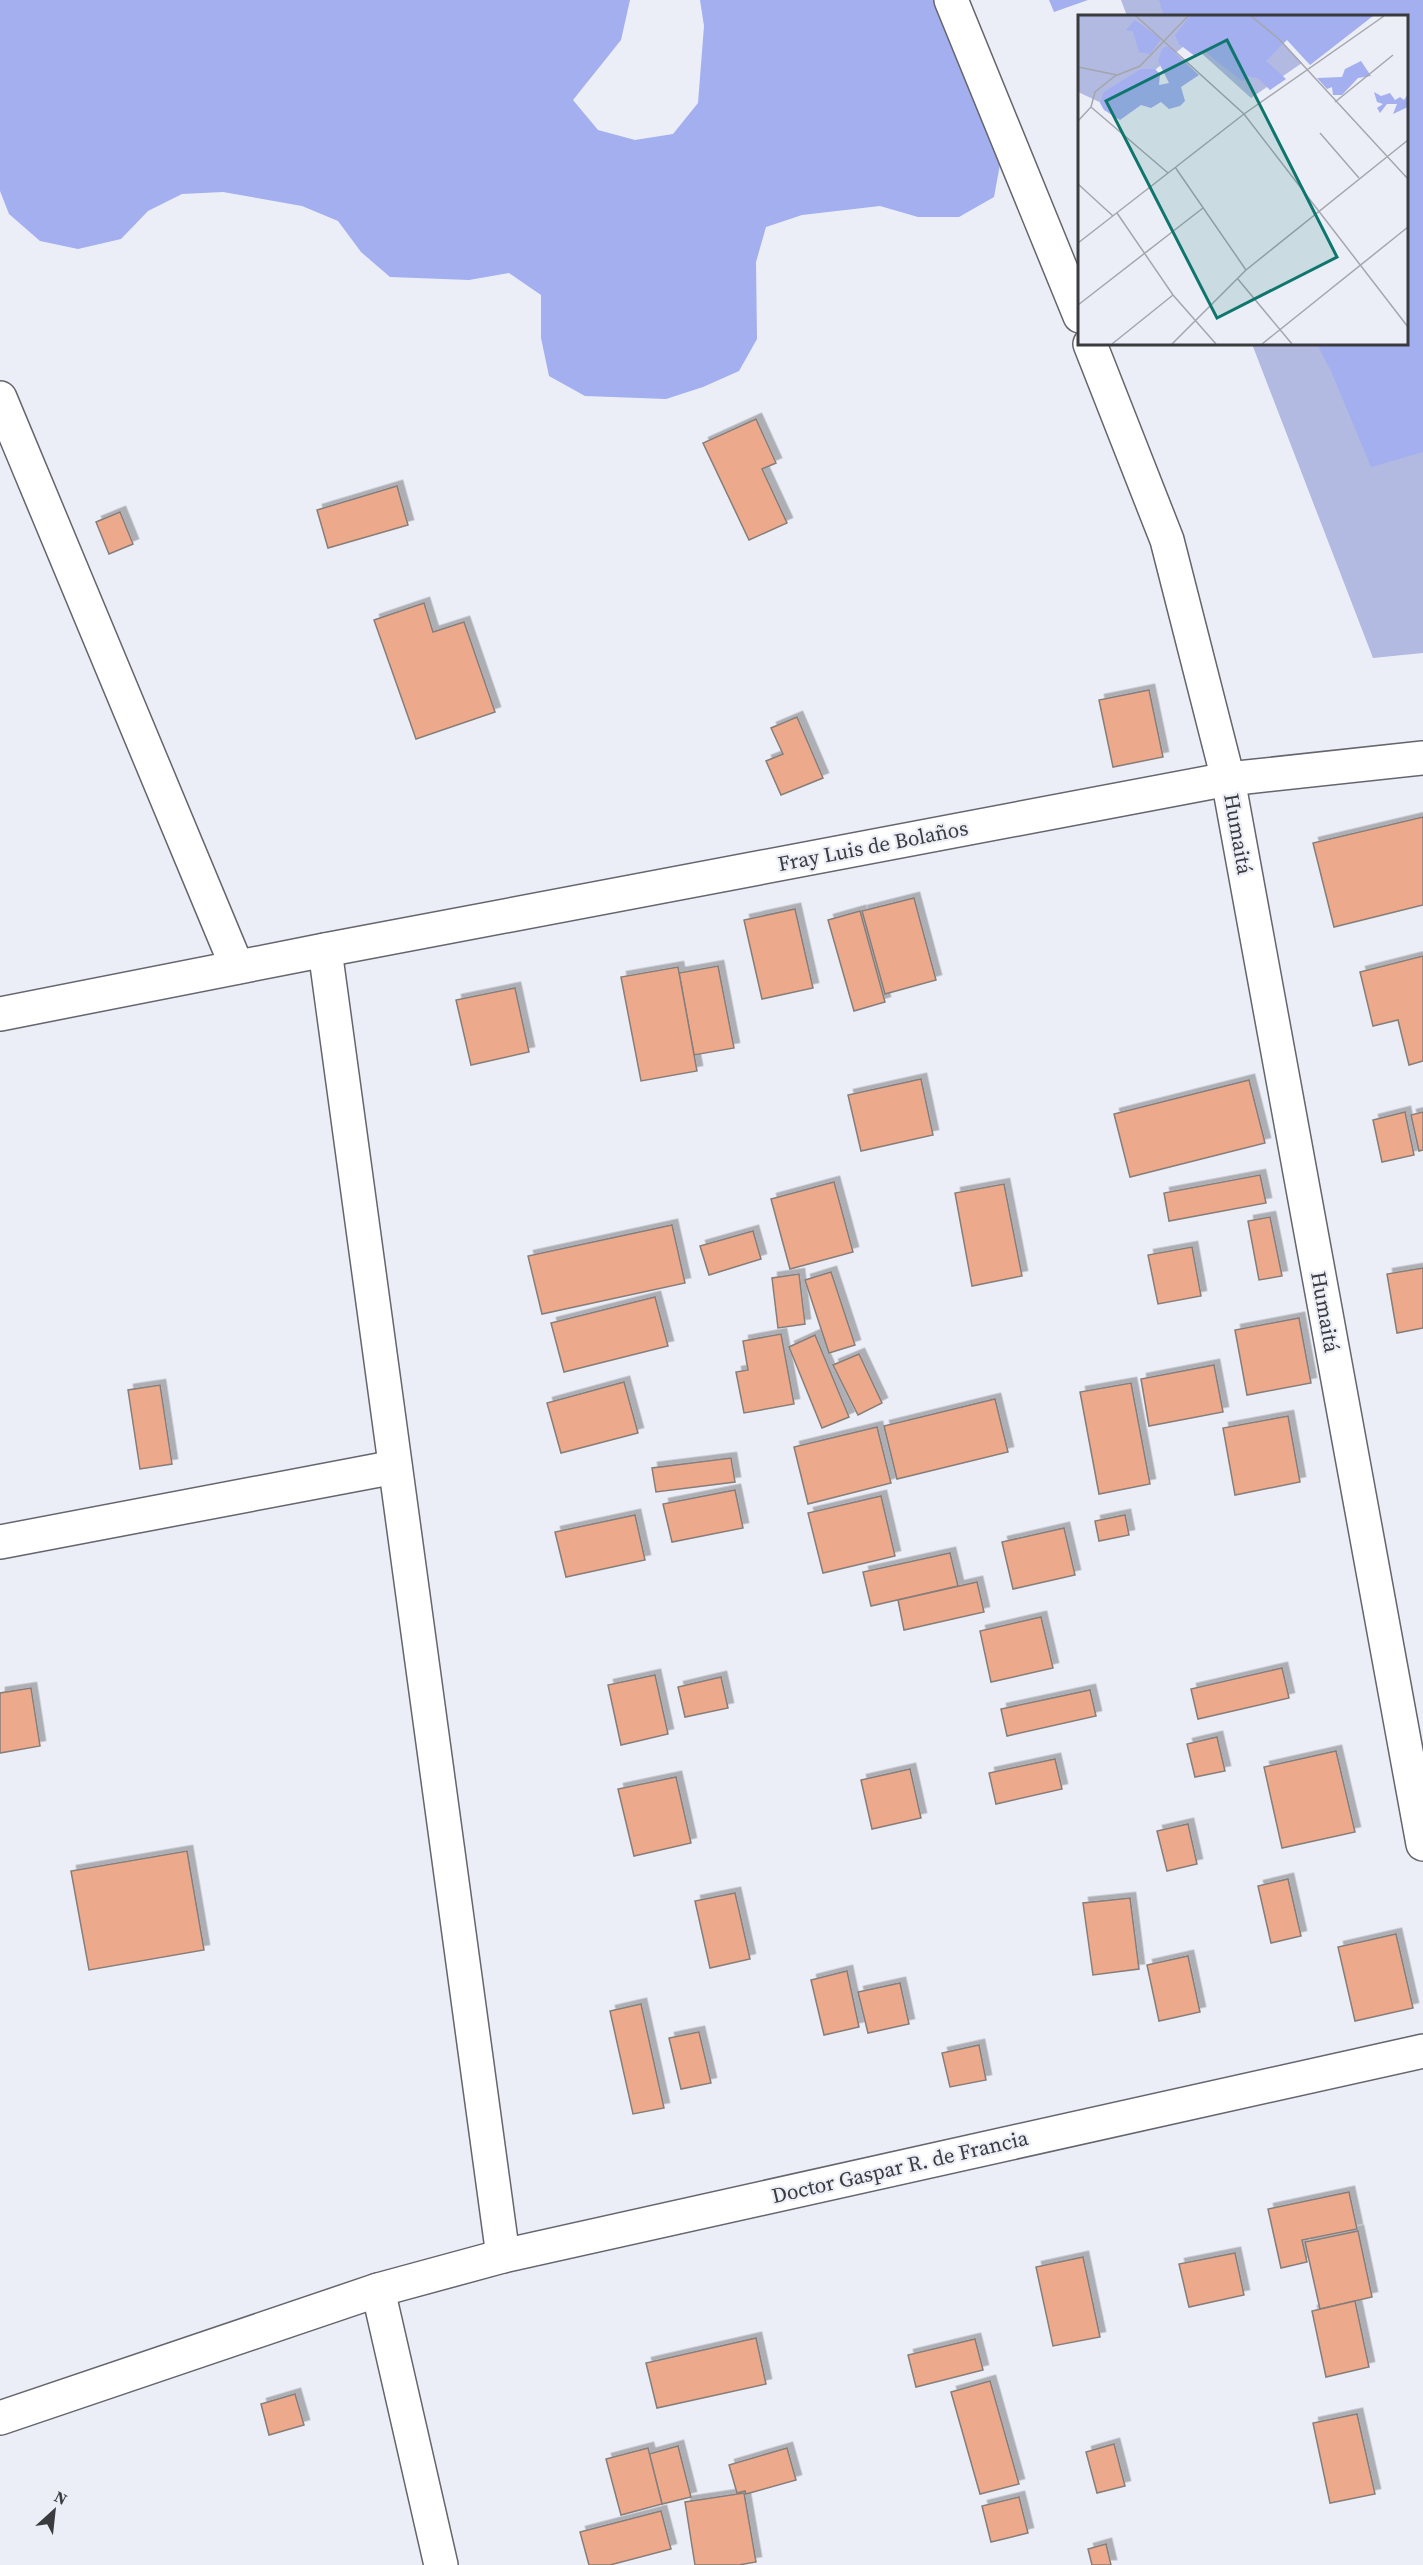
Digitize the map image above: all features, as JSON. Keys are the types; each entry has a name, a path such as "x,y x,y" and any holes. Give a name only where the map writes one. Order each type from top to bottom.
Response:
{"street":[{"path":"951,0 1078,311"},
{"name":"Humaitá","path":"1090,345 1167,540 1228,779 1423,1844"},
{"path":"0,398 237,967"},
{"name":"Fray Luis de Bolaños","path":"0,1014 1228,779 1423,758"},
{"path":"325,950 503,2256"},
{"path":"0,1542 395,1467"},
{"name":"Doctor Gaspar R. de Francia","path":"0,2418 378,2290 503,2256 1423,2051"},
{"path":"378,2290 441,2565"}],"shaded area":[{"path":"0,0 630,0 621,40 573,100 598,130 635,140 673,134 698,103 704,26 700,0 943,0 955,54 1001,159 994,197 959,217 918,217 880,206 802,215 766,227 756,262 757,339 739,371 703,387 666,399 585,396 549,376 541,338 541,295 509,273 469,280 390,277 361,252 338,221 302,206 223,192 182,194 148,211 121,239 78,249 40,241 9,214 0,191"},
{"path":"1049,0 1088,0 1054,12"},
{"path":"1121,0 1423,0 1423,653 1373,658 1252,345 1408,345 1408,15 1127,15"},
{"path":"1159,0 1423,0 1423,452 1371,467 1331,371 1318,345 1408,345 1408,15 1164,15"}],"building":[{"path":"756,419 776,463 762,469 787,523 749,540 703,443"},
{"path":"397,486 408,525 328,548 317,510"},
{"path":"120,512 133,544 109,554 96,522"},
{"path":"424,603 433,632 464,622 495,712 416,739 374,620"},
{"path":"1149,690 1163,757 1113,767 1099,700"},
{"path":"797,717 823,778 781,795 766,761 783,754 771,728"},
{"path":"1423,817 1423,905 1334,927 1313,843"},
{"path":"914,898 936,980 885,994 862,911"},
{"path":"795,909 813,988 762,999 744,920"},
{"path":"860,911 885,1002 854,1011 828,920"},
{"path":"1423,956 1423,1061 1409,1065 1398,1020 1373,1026 1360,972"},
{"path":"718,966 734,1048 694,1055 679,973"},
{"path":"678,967 697,1071 641,1081 621,977"},
{"path":"515,988 529,1052 471,1065 456,1000"},
{"path":"921,1079 933,1135 861,1151 848,1095"},
{"path":"1249,1080 1265,1143 1130,1177 1114,1114"},
{"path":"1405,1112 1414,1155 1382,1162 1373,1120"},
{"path":"1423,1112 1423,1150 1419,1151 1411,1115"},
{"path":"1260,1175 1266,1203 1169,1221 1164,1193"},
{"path":"834,1182 853,1252 790,1269 771,1199"},
{"path":"1004,1184 1022,1276 972,1286 955,1193"},
{"path":"1270,1217 1282,1276 1259,1280 1248,1221"},
{"path":"672,1225 685,1283 542,1314 528,1256"},
{"path":"753,1231 761,1259 709,1275 700,1246"},
{"path":"1192,1247 1201,1296 1158,1304 1148,1255"},
{"path":"1423,1268 1423,1328 1397,1333 1387,1274"},
{"path":"831,1272 855,1345 829,1353 805,1280"},
{"path":"799,1274 805,1324 778,1328 772,1278"},
{"path":"655,1297 668,1346 564,1372 551,1323"},
{"path":"1299,1318 1311,1383 1247,1395 1235,1330"},
{"path":"781,1334 794,1404 744,1413 736,1372 748,1370 743,1341"},
{"path":"815,1335 849,1417 822,1428 789,1347"},
{"path":"859,1354 882,1403 858,1415 833,1365"},
{"path":"1214,1365 1223,1412 1149,1426 1141,1379"},
{"path":"624,1382 638,1433 561,1453 547,1403"},
{"path":"1131,1383 1150,1484 1099,1494 1080,1392"},
{"path":"160,1385 172,1464 140,1469 128,1390"},
{"path":"995,1399 1008,1452 897,1479 884,1426"},
{"path":"1288,1416 1300,1482 1235,1495 1223,1428"},
{"path":"877,1427 891,1483 808,1504 794,1447"},
{"path":"731,1458 735,1482 656,1492 652,1468"},
{"path":"735,1490 743,1528 672,1542 663,1504"},
{"path":"881,1496 895,1556 823,1573 808,1513"},
{"path":"635,1515 645,1560 566,1577 555,1532"},
{"path":"1125,1515 1129,1535 1099,1541 1095,1521"},
{"path":"1064,1528 1075,1575 1013,1589 1002,1542"},
{"path":"950,1553 958,1586 871,1606 863,1572"},
{"path":"977,1582 984,1612 904,1630 898,1600"},
{"path":"1041,1617 1053,1668 991,1682 980,1631"},
{"path":"1282,1668 1289,1698 1198,1719 1191,1689"},
{"path":"655,1675 668,1734 621,1745 608,1685"},
{"path":"721,1677 728,1708 685,1717 678,1687"},
{"path":"31,1688 40,1746 0,1753 0,1693"},
{"path":"1090,1690 1096,1716 1007,1736 1001,1709"},
{"path":"1217,1737 1225,1771 1195,1777 1187,1744"},
{"path":"1336,1751 1355,1832 1282,1848 1264,1767"},
{"path":"1055,1759 1062,1789 996,1804 989,1773"},
{"path":"910,1769 921,1818 872,1829 861,1780"},
{"path":"676,1777 691,1843 634,1856 618,1789"},
{"path":"1188,1824 1197,1864 1167,1871 1157,1831"},
{"path":"187,1851 204,1950 89,1970 71,1871"},
{"path":"1288,1879 1301,1936 1271,1943 1258,1886"},
{"path":"735,1893 750,1959 710,1968 695,1901"},
{"path":"1130,1898 1139,1969 1093,1975 1083,1903"},
{"path":"1396,1934 1413,2008 1355,2021 1338,1947"},
{"path":"1188,1956 1200,2012 1159,2021 1147,1965"},
{"path":"847,1971 859,2027 824,2035 811,1980"},
{"path":"900,1983 909,2024 868,2033 858,1992"},
{"path":"641,2004 664,2108 633,2114 610,2011"},
{"path":"699,2032 711,2083 681,2089 669,2038"},
{"path":"979,2045 986,2080 950,2087 942,2053"},
{"path":"1349,2192 1357,2229 1302,2240 1307,2262 1281,2268 1268,2209"},
{"path":"1358,2231 1372,2297 1320,2309 1305,2242"},
{"path":"1235,2253 1244,2295 1189,2307 1179,2264"},
{"path":"1083,2257 1100,2337 1053,2346 1036,2267"},
{"path":"1355,2301 1369,2367 1326,2377 1312,2311"},
{"path":"756,2338 766,2384 657,2408 646,2363"},
{"path":"975,2339 983,2370 916,2387 908,2355"},
{"path":"990,2381 1019,2484 980,2494 951,2392"},
{"path":"295,2394 304,2425 269,2435 261,2404"},
{"path":"1357,2414 1375,2494 1330,2503 1313,2423"},
{"path":"1114,2444 1125,2486 1097,2493 1086,2452"},
{"path":"678,2446 691,2497 662,2504 649,2454"},
{"path":"648,2448 662,2504 621,2515 606,2459"},
{"path":"787,2448 796,2480 746,2494 745,2491 737,2493 729,2465"},
{"path":"744,2493 756,2562 739,2565 695,2565 685,2502"},
{"path":"1019,2497 1028,2533 991,2542 982,2506"},
{"path":"661,2511 671,2549 610,2565 589,2565 580,2532"},
{"path":"1106,2544 1111,2565 1092,2565 1088,2549"}]}
